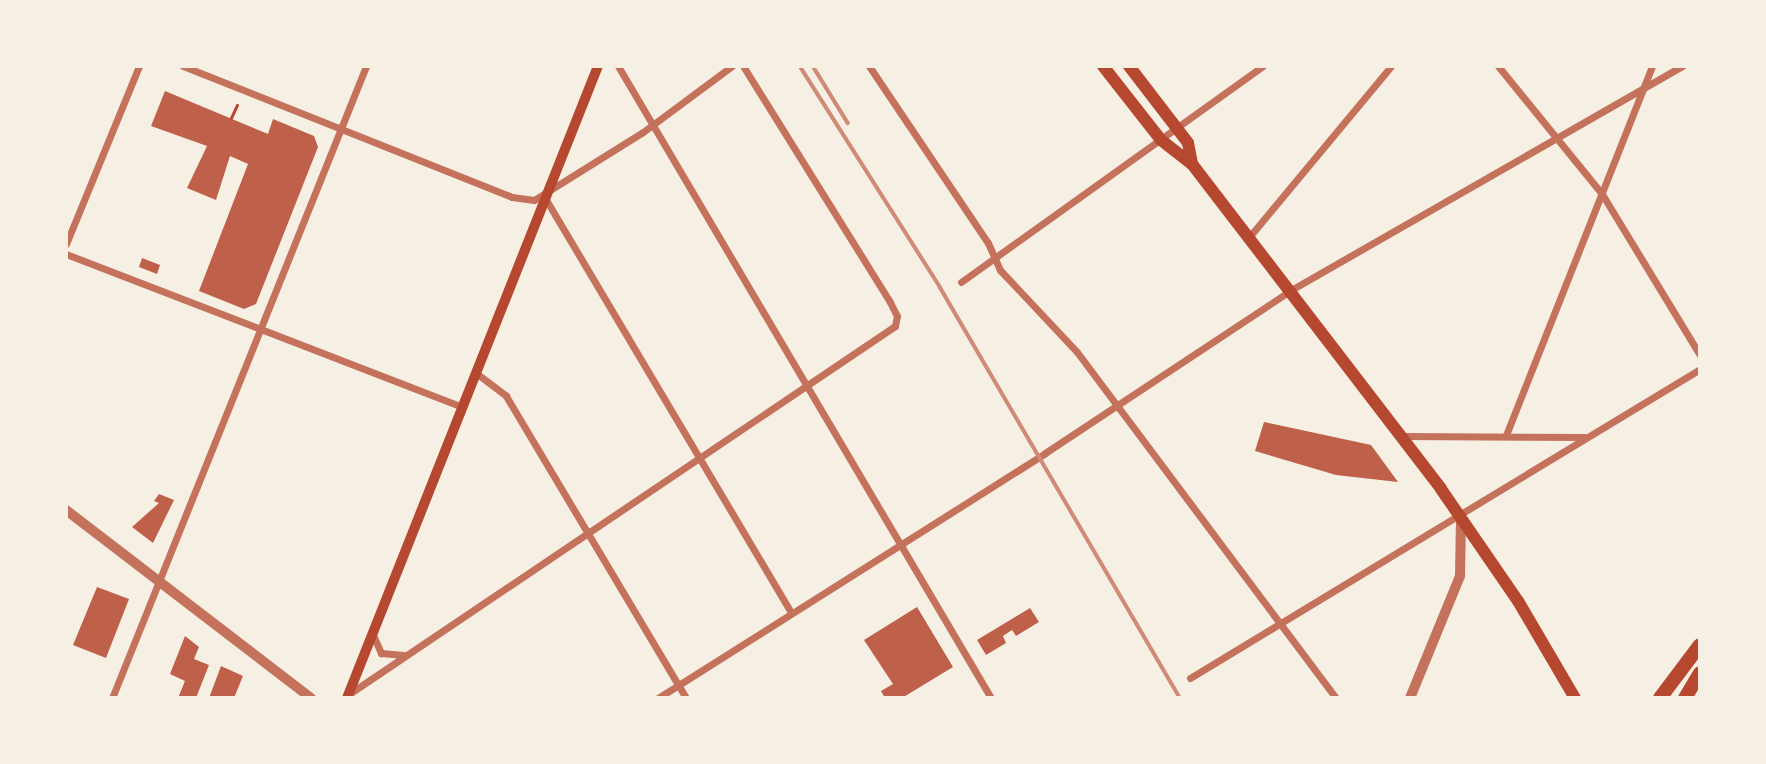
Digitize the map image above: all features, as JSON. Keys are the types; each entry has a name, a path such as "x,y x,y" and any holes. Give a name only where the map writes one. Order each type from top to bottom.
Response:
{"highway":[{"path":"1660,698 1699,645"},
{"path":"1685,698 1699,673"}],"main road":[{"path":"348,696 598,66"},
{"path":"1103,66 1161,140 1192,164 1250,236 1461,516 1575,698"},
{"path":"1129,66 1188,143 1192,164"}],"street":[{"path":"66,244 139,66"},
{"path":"183,66 512,197 544,197 653,125 732,66"},
{"path":"112,698 366,66"},
{"path":"618,66 991,698"},
{"path":"348,696 408,653 892,330 896,321 890,302 743,66"},
{"path":"869,66 995,258 1116,405 1336,698"},
{"path":"961,282 1263,66"},
{"path":"1250,236 1391,66"},
{"path":"1498,66 1602,194 1699,355"},
{"path":"1506,435 1653,66"},
{"path":"658,698 1291,290 1642,93 1682,66"},
{"path":"544,197 791,613"},
{"path":"66,254 462,407"},
{"path":"1190,678 1461,516 1699,369"},
{"path":"476,373 506,396 686,698"},
{"path":"1401,436 1585,437"},
{"path":"66,510 312,698"},
{"path":"1410,698 1460,576 1461,516"},
{"path":"373,633 381,653 391,657 408,653"}],"path":[{"path":"231,118 237,105"}],"building":[{"path":"165,91 268,134 273,119 314,136 318,147 256,304 244,309 199,291 248,164 230,156 216,200 187,188 207,146 151,126"},
{"path":"142,258 160,265 157,274 139,267"},
{"path":"1264,422 1371,445 1398,482 1336,475 1255,451"},
{"path":"159,494 174,500 153,543 132,527 159,503 154,501"},
{"path":"97,587 129,599 106,658 73,645"},
{"path":"917,607 953,667 902,698 885,698 881,691 893,684 864,640"},
{"path":"1030,608 1039,622 1016,636 1012,630 1003,636 1006,643 986,655 977,640"},
{"path":"185,636 199,647 194,659 209,665 196,698 178,698 185,681 170,674"},
{"path":"221,666 243,676 234,698 209,698"}],"railway":[{"path":"800,66 940,287 1180,698"},
{"path":"813,66 848,123"}]}
